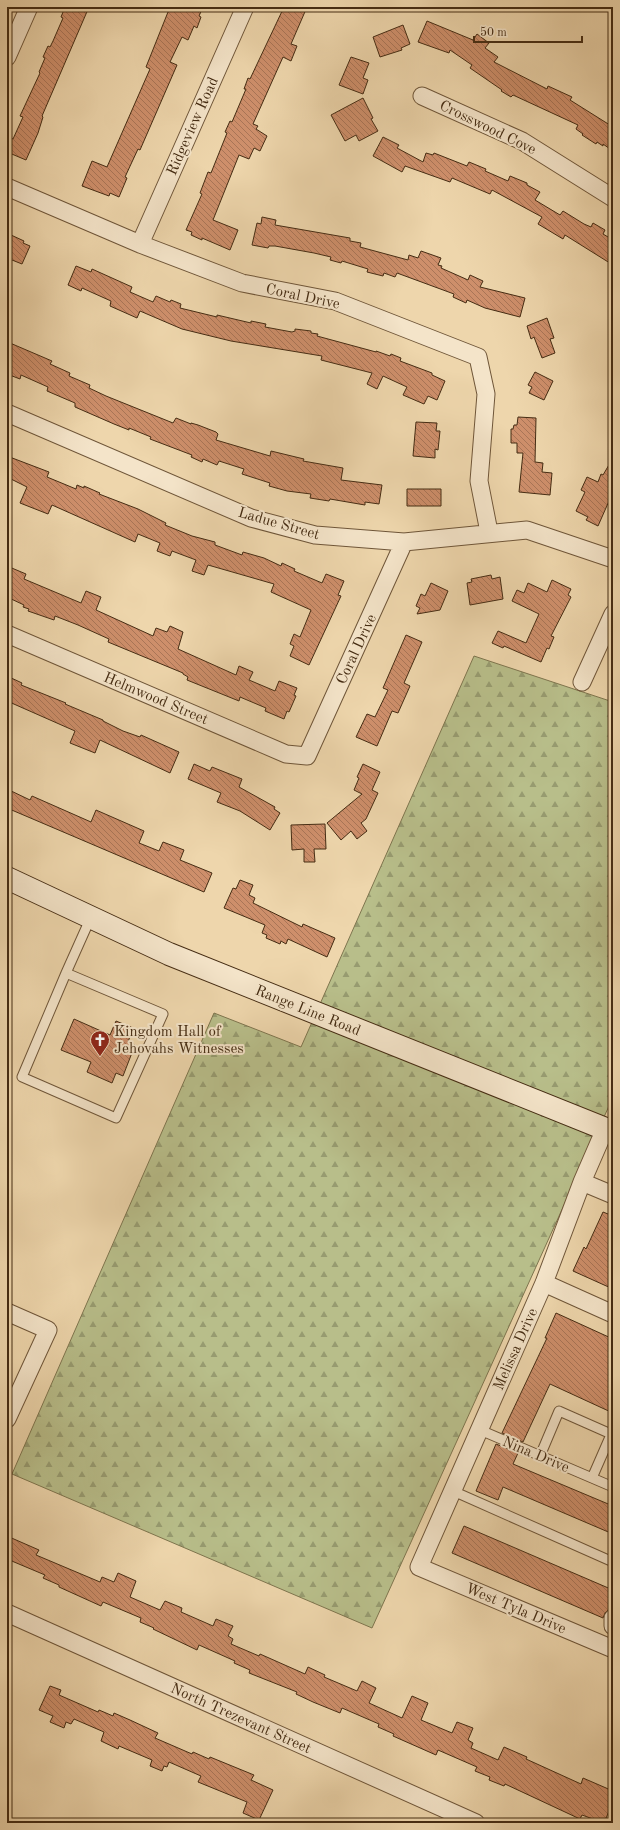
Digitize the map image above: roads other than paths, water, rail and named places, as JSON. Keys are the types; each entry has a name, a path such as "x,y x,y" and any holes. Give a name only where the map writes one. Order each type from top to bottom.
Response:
{"main road":[{"name":"Range Line Road","path":"7,878 169,954 609,1131"}],"street":[{"path":"7,57 29,7"},
{"name":"Ridgeview Road","path":"140,244 245,7"},
{"name":"Crosswood Cove","path":"422,96 522,141 613,198"},
{"name":"Coral Drive","path":"7,187 140,244 242,283 335,301 478,357 486,394 479,481 489,532"},
{"name":"Ladue Street","path":"7,413 251,518 315,535 404,542 489,532 527,530 613,559"},
{"name":"Coral Drive","path":"307,756 404,542"},
{"path":"582,682 613,614"},
{"name":"Helmwood Street","path":"7,634 286,754 307,756"},
{"name":"Melissa Drive","path":"419,1567 544,1283 582,1182 609,1131"},
{"path":"582,1182 613,1195"},
{"path":"544,1283 613,1314"},
{"path":"7,1312 48,1330 7,1419"},
{"name":"West Tyla Drive","path":"419,1567 613,1649"},
{"name":"North Trezevant Street","path":"7,1612 476,1823"},
{"path":"613,1619 613,1626"}],"lane":[{"path":"66,973 163,1014 116,1118 22,1077 66,973 91,917"},
{"path":"540,1456 560,1411 612,1432 592,1478"},
{"name":"Nina Drive","path":"480,1430 613,1487"},
{"path":"453,1491 613,1562"}],"place":[{"name":"Kingdom Hall of Jehovahs Witnesses","path":"100,1057"}]}
